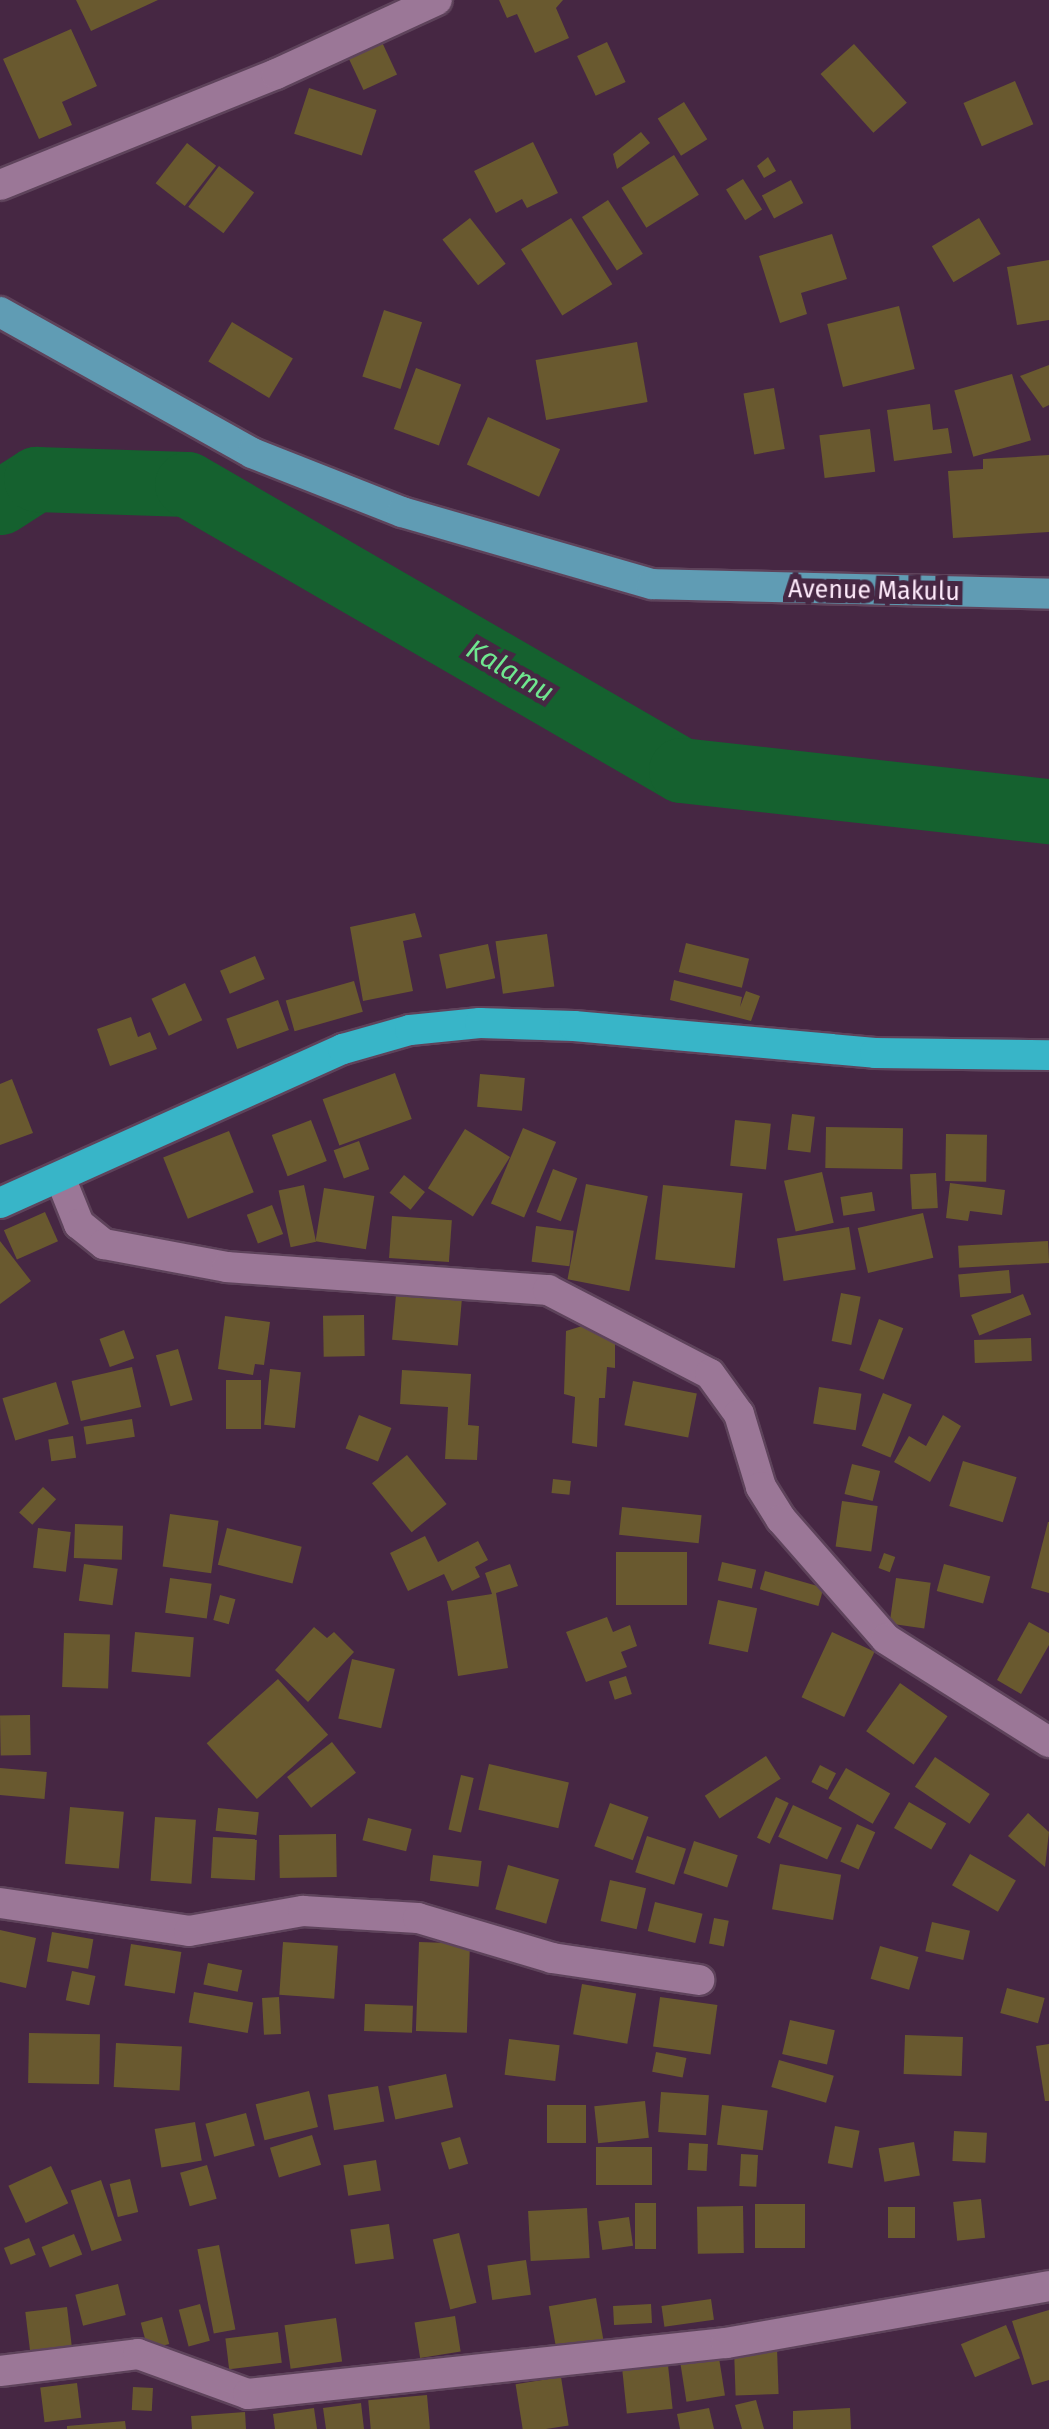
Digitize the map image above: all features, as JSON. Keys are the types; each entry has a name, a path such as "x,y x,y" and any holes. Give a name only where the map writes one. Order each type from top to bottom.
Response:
{"highway":[{"path":"0,1202 324,1057 410,1030 480,1023 574,1026 875,1053 1049,1055"}],"main road":[{"name":"Avenue Makulu","path":"1,314 252,453 453,528 652,584 698,590 1049,594"}],"street":[{"path":"0,186 276,74 437,0"},
{"path":"60,1177 79,1224 104,1244 227,1267 548,1290 710,1374 738,1414 761,1487 781,1519 886,1639 1049,1742"},
{"path":"0,1903 190,1931 303,1911 418,1918 552,1958 700,1980"},
{"path":"0,2371 138,2354 248,2394 726,2343 1049,2286"}],"building":[{"path":"76,0 158,0 91,31"},
{"path":"499,0 563,0 556,8 569,38 535,53 517,14 507,18"},
{"path":"71,29 97,86 62,102 72,125 39,139 3,59"},
{"path":"381,40 397,74 364,90 347,56"},
{"path":"607,42 626,82 596,96 577,56"},
{"path":"854,44 907,103 873,133 821,74"},
{"path":"1015,81 1033,124 982,146 963,103"},
{"path":"309,88 377,110 362,156 294,134"},
{"path":"684,102 707,139 681,156 658,118"},
{"path":"641,132 650,143 617,169 613,154"},
{"path":"533,142 558,193 527,208 522,199 496,213 474,171"},
{"path":"187,143 216,166 185,206 156,183"},
{"path":"674,155 699,195 646,228 621,188"},
{"path":"768,157 776,171 764,178 757,166"},
{"path":"219,166 254,192 223,233 188,207"},
{"path":"743,179 762,210 745,220 726,190"},
{"path":"791,180 803,203 774,218 762,195"},
{"path":"608,200 643,254 617,271 582,217"},
{"path":"470,218 506,264 478,285 442,240"},
{"path":"571,218 612,284 562,315 521,249"},
{"path":"979,218 1001,254 953,282 932,246"},
{"path":"832,234 847,279 801,293 807,314 780,323 759,256"},
{"path":"1049,260 1049,320 1017,325 1007,267"},
{"path":"899,306 915,369 843,387 827,324"},
{"path":"384,310 422,322 400,389 362,377"},
{"path":"232,322 293,359 269,398 208,361"},
{"path":"637,342 648,402 546,420 536,360"},
{"path":"1049,365 1049,405 1043,408 1020,376"},
{"path":"416,368 461,384 439,445 394,429"},
{"path":"1012,374 1031,440 973,457 954,391"},
{"path":"774,388 785,449 754,454 743,393"},
{"path":"930,404 933,430 948,428 952,453 894,461 887,410"},
{"path":"488,417 560,449 539,497 467,465"},
{"path":"870,429 875,472 825,478 819,435"},
{"path":"1049,455 1049,532 953,538 948,471 983,469 983,459"},
{"path":"415,913 422,937 403,941 413,991 363,1001 350,927"},
{"path":"547,934 554,986 503,994 496,941"},
{"path":"686,943 749,959 742,988 679,972"},
{"path":"488,944 495,978 446,989 439,954"},
{"path":"255,956 265,979 230,994 220,971"},
{"path":"674,980 742,997 740,1007 746,991 760,996 751,1021 670,1000"},
{"path":"354,981 363,1012 295,1031 286,1001"},
{"path":"185,983 202,1020 169,1036 151,999"},
{"path":"278,1000 289,1030 237,1049 226,1019"},
{"path":"131,1017 138,1037 150,1032 157,1049 110,1066 97,1029"},
{"path":"395,1073 412,1119 339,1145 323,1099"},
{"path":"480,1074 525,1078 522,1111 477,1107"},
{"path":"12,1079 33,1133 0,1145 0,1084"},
{"path":"792,1114 815,1117 810,1153 788,1150"},
{"path":"311,1120 327,1161 288,1176 272,1135"},
{"path":"735,1120 771,1124 766,1170 730,1166"},
{"path":"826,1127 903,1128 902,1169 825,1168"},
{"path":"523,1128 556,1142 524,1218 491,1203"},
{"path":"465,1129 510,1157 473,1216 428,1188"},
{"path":"229,1131 254,1192 188,1219 163,1158"},
{"path":"946,1134 987,1135 986,1182 945,1181"},
{"path":"359,1141 369,1169 344,1178 334,1150"},
{"path":"553,1169 577,1178 561,1221 537,1212"},
{"path":"822,1172 834,1223 796,1231 784,1181"},
{"path":"936,1173 938,1208 912,1209 910,1174"},
{"path":"404,1175 425,1192 411,1210 390,1193"},
{"path":"950,1183 1005,1190 1002,1215 970,1211 968,1221 946,1218"},
{"path":"586,1184 648,1196 629,1291 567,1279"},
{"path":"304,1185 316,1242 291,1247 279,1190"},
{"path":"663,1185 743,1193 735,1268 655,1260"},
{"path":"324,1188 374,1196 366,1249 316,1241"},
{"path":"872,1192 875,1211 843,1216 840,1197"},
{"path":"272,1205 283,1234 258,1244 247,1215"},
{"path":"45,1212 58,1241 17,1260 4,1230"},
{"path":"923,1213 933,1258 868,1273 858,1228"},
{"path":"392,1216 452,1220 449,1262 389,1258"},
{"path":"536,1226 574,1231 569,1266 532,1262"},
{"path":"849,1227 856,1269 784,1281 777,1238"},
{"path":"0,1241 31,1281 0,1304"},
{"path":"1048,1241 1049,1263 959,1268 958,1246"},
{"path":"1009,1270 1011,1293 960,1297 958,1274"},
{"path":"841,1293 861,1297 851,1345 832,1341"},
{"path":"1023,1294 1031,1314 979,1335 971,1315"},
{"path":"396,1295 462,1301 458,1346 392,1340"},
{"path":"364,1315 365,1356 324,1357 323,1316"},
{"path":"225,1316 270,1322 264,1365 255,1364 253,1375 218,1369"},
{"path":"879,1319 903,1328 884,1380 859,1370"},
{"path":"592,1323 615,1340 615,1368 607,1367 605,1398 599,1398 597,1447 572,1443 575,1397 564,1394 566,1331"},
{"path":"124,1330 134,1358 110,1367 100,1339"},
{"path":"1031,1338 1032,1361 975,1363 974,1340"},
{"path":"178,1349 193,1400 170,1406 156,1355"},
{"path":"132,1367 141,1407 81,1421 72,1381"},
{"path":"270,1369 301,1372 295,1428 264,1425"},
{"path":"402,1370 471,1374 468,1425 479,1426 477,1460 445,1459 448,1407 400,1404"},
{"path":"226,1380 261,1380 261,1429 226,1429"},
{"path":"633,1381 697,1393 688,1438 624,1425"},
{"path":"56,1382 69,1424 15,1440 2,1398"},
{"path":"819,1387 861,1394 856,1430 813,1424"},
{"path":"883,1393 912,1405 890,1457 862,1446"},
{"path":"359,1415 391,1428 378,1461 346,1448"},
{"path":"943,1415 961,1426 930,1482 894,1462 909,1436 926,1446"},
{"path":"132,1419 135,1437 86,1444 84,1427"},
{"path":"73,1436 76,1458 51,1461 48,1439"},
{"path":"407,1455 447,1504 412,1532 372,1483"},
{"path":"963,1461 1017,1477 1003,1522 949,1506"},
{"path":"852,1464 880,1471 873,1501 845,1494"},
{"path":"553,1479 571,1481 569,1495 552,1493"},
{"path":"43,1487 56,1499 32,1525 19,1513"},
{"path":"842,1501 878,1506 871,1552 836,1547"},
{"path":"622,1507 702,1515 699,1543 619,1535"},
{"path":"170,1514 219,1521 211,1573 163,1566"},
{"path":"1049,1522 1049,1593 1031,1588"},
{"path":"75,1524 123,1526 122,1560 74,1558"},
{"path":"38,1528 71,1532 66,1572 33,1568"},
{"path":"227,1528 302,1547 293,1583 218,1565"},
{"path":"425,1536 438,1562 478,1541 488,1560 475,1567 480,1577 452,1591 444,1574 408,1591 390,1553"},
{"path":"616,1552 687,1552 687,1605 616,1605"},
{"path":"884,1553 895,1557 890,1572 879,1568"},
{"path":"722,1562 756,1570 752,1588 718,1581"},
{"path":"84,1564 118,1569 113,1605 79,1601"},
{"path":"510,1564 518,1586 496,1593 508,1668 458,1676 447,1601 492,1594 485,1573"},
{"path":"944,1564 990,1576 983,1603 937,1591"},
{"path":"765,1571 824,1588 818,1606 760,1589"},
{"path":"170,1578 212,1584 207,1619 165,1613"},
{"path":"896,1578 931,1583 924,1628 890,1624"},
{"path":"220,1595 235,1599 229,1624 213,1620"},
{"path":"718,1600 757,1608 748,1652 709,1644"},
{"path":"607,1617 613,1632 630,1625 637,1646 621,1652 627,1667 586,1682 566,1632"},
{"path":"1029,1622 1049,1633 1049,1645 1021,1694 997,1680"},
{"path":"314,1627 327,1638 334,1632 354,1652 308,1702 275,1670"},
{"path":"135,1632 194,1637 190,1677 132,1672"},
{"path":"832,1632 875,1652 844,1717 802,1697"},
{"path":"64,1633 110,1635 108,1689 62,1687"},
{"path":"352,1659 395,1669 381,1728 338,1718"},
{"path":"626,1676 632,1694 615,1700 609,1682"},
{"path":"278,1679 328,1735 257,1799 207,1743"},
{"path":"900,1683 948,1716 914,1765 866,1731"},
{"path":"30,1715 31,1755 1,1756 0,1716"},
{"path":"332,1742 356,1773 311,1808 287,1777"},
{"path":"766,1756 781,1779 719,1818 705,1796"},
{"path":"935,1757 990,1794 970,1824 915,1787"},
{"path":"489,1764 569,1782 558,1828 478,1810"},
{"path":"820,1765 836,1773 827,1790 811,1782"},
{"path":"0,1768 47,1772 44,1799 0,1795"},
{"path":"846,1768 890,1794 873,1824 828,1798"},
{"path":"461,1775 474,1778 461,1832 448,1830"},
{"path":"776,1797 789,1803 770,1844 757,1838"},
{"path":"909,1802 946,1824 931,1849 894,1828"},
{"path":"610,1803 649,1817 633,1860 594,1846"},
{"path":"793,1805 842,1828 827,1860 778,1837"},
{"path":"70,1807 124,1812 119,1868 65,1864"},
{"path":"218,1808 259,1812 256,1835 216,1831"},
{"path":"1028,1813 1049,1832 1045,1867 1008,1836"},
{"path":"155,1817 196,1820 191,1884 151,1881"},
{"path":"368,1818 412,1829 406,1851 362,1840"},
{"path":"857,1824 875,1832 859,1870 840,1861"},
{"path":"336,1834 337,1877 280,1878 279,1835"},
{"path":"647,1836 686,1849 674,1885 635,1872"},
{"path":"213,1837 257,1839 255,1880 211,1878"},
{"path":"694,1841 738,1855 727,1888 683,1873"},
{"path":"970,1854 1016,1880 998,1912 952,1885"},
{"path":"433,1855 482,1861 478,1887 430,1881"},
{"path":"780,1864 841,1875 833,1920 772,1909"},
{"path":"508,1865 559,1880 546,1924 495,1909"},
{"path":"610,1880 646,1888 637,1929 601,1921"},
{"path":"655,1902 703,1914 695,1943 648,1931"},
{"path":"714,1918 729,1921 724,1946 709,1944"},
{"path":"932,1922 970,1931 963,1960 925,1951"},
{"path":"0,1930 36,1938 26,1988 0,1982"},
{"path":"52,1932 93,1939 88,1969 47,1962"},
{"path":"283,1942 338,1946 334,1999 279,1995"},
{"path":"419,1942 470,1944 467,2033 416,2031"},
{"path":"131,1944 181,1952 175,1993 124,1985"},
{"path":"880,1946 918,1957 909,1990 871,1979"},
{"path":"208,1963 242,1970 238,1992 203,1985"},
{"path":"72,1971 95,1976 89,2005 66,2000"},
{"path":"582,1984 636,1994 627,2044 573,2034"},
{"path":"1007,1988 1045,1998 1038,2023 1000,2013"},
{"path":"194,1992 253,2002 248,2033 189,2023"},
{"path":"279,1997 281,2034 264,2035 262,1998"},
{"path":"660,1997 717,2005 710,2055 653,2047"},
{"path":"365,2004 413,2006 412,2033 364,2031"},
{"path":"790,2020 835,2030 827,2064 782,2054"},
{"path":"29,2033 100,2034 99,2084 28,2083"},
{"path":"905,2035 963,2037 962,2076 904,2074"},
{"path":"509,2039 560,2045 555,2081 505,2075"},
{"path":"116,2043 182,2046 180,2090 114,2087"},
{"path":"1049,2044 1049,2101 1045,2101 1036,2046"},
{"path":"656,2052 686,2058 683,2078 652,2072"},
{"path":"779,2060 834,2076 826,2103 771,2087"},
{"path":"446,2074 453,2107 395,2120 388,2086"},
{"path":"378,2086 384,2121 334,2130 328,2095"},
{"path":"309,2091 318,2127 265,2140 256,2104"},
{"path":"661,2092 709,2095 706,2135 658,2132"},
{"path":"645,2101 649,2138 598,2143 594,2106"},
{"path":"547,2105 586,2105 586,2143 547,2143"},
{"path":"722,2105 768,2111 763,2150 717,2145"},
{"path":"246,2113 255,2146 214,2157 205,2124"},
{"path":"195,2122 202,2160 161,2168 155,2129"},
{"path":"835,2126 860,2131 852,2168 828,2163"},
{"path":"954,2131 987,2133 985,2163 952,2161"},
{"path":"312,2135 321,2165 279,2178 270,2148"},
{"path":"460,2137 468,2164 449,2170 441,2143"},
{"path":"914,2142 920,2175 884,2182 879,2148"},
{"path":"689,2143 708,2144 707,2171 688,2170"},
{"path":"596,2147 652,2147 652,2185 596,2185"},
{"path":"741,2154 758,2155 756,2187 739,2186"},
{"path":"376,2160 381,2191 348,2196 343,2165"},
{"path":"207,2165 217,2199 190,2206 180,2173"},
{"path":"51,2166 68,2203 26,2223 8,2186"},
{"path":"130,2179 138,2212 118,2217 110,2184"},
{"path":"101,2180 122,2241 92,2251 71,2190"},
{"path":"981,2199 985,2238 957,2241 953,2202"},
{"path":"635,2203 656,2203 656,2249 635,2249"},
{"path":"755,2204 805,2204 805,2248 755,2248"},
{"path":"743,2206 744,2253 698,2254 697,2207"},
{"path":"888,2207 915,2207 915,2238 888,2238"},
{"path":"587,2208 590,2258 531,2261 528,2211"},
{"path":"629,2217 633,2246 602,2250 598,2221"},
{"path":"389,2224 394,2259 355,2264 350,2229"},
{"path":"459,2233 476,2303 450,2309 433,2240"},
{"path":"74,2234 82,2254 50,2268 42,2247"},
{"path":"29,2238 36,2255 11,2265 4,2248"},
{"path":"219,2245 235,2329 214,2334 197,2249"},
{"path":"526,2260 531,2295 492,2300 487,2265"},
{"path":"118,2284 126,2315 83,2326 75,2295"},
{"path":"596,2298 604,2344 557,2353 549,2306"},
{"path":"711,2299 714,2320 664,2327 661,2306"},
{"path":"200,2304 210,2341 189,2346 179,2310"},
{"path":"651,2304 652,2323 614,2325 613,2306"},
{"path":"67,2307 72,2348 30,2353 25,2312"},
{"path":"1049,2310 1049,2380 1032,2385 1012,2321"},
{"path":"455,2316 461,2352 420,2358 415,2322"},
{"path":"162,2317 169,2344 148,2350 141,2323"},
{"path":"336,2318 342,2362 291,2369 285,2325"},
{"path":"1006,2325 1020,2358 975,2377 961,2344"},
{"path":"278,2332 282,2363 229,2369 225,2338"},
{"path":"777,2348 779,2394 736,2395 734,2350"},
{"path":"719,2358 725,2396 686,2402 680,2364"},
{"path":"668,2365 673,2409 627,2414 622,2370"},
{"path":"561,2377 569,2425 523,2429 516,2384"},
{"path":"77,2383 81,2418 45,2422 40,2388"},
{"path":"133,2387 153,2388 152,2411 132,2410"},
{"path":"427,2395 430,2429 371,2429 368,2400"},
{"path":"756,2400 764,2429 742,2429 735,2405"},
{"path":"361,2403 364,2429 326,2429 323,2408"},
{"path":"314,2408 317,2429 275,2429 273,2414"},
{"path":"709,2408 714,2429 680,2429 677,2414"},
{"path":"850,2408 851,2429 793,2429 793,2411"},
{"path":"245,2412 246,2429 192,2429 191,2416"},
{"path":"125,2421 126,2429 67,2429 67,2426"}],"waterway":[{"name":"Kalamu","path":"0,502 36,479 187,484 681,770 1049,811"}]}
